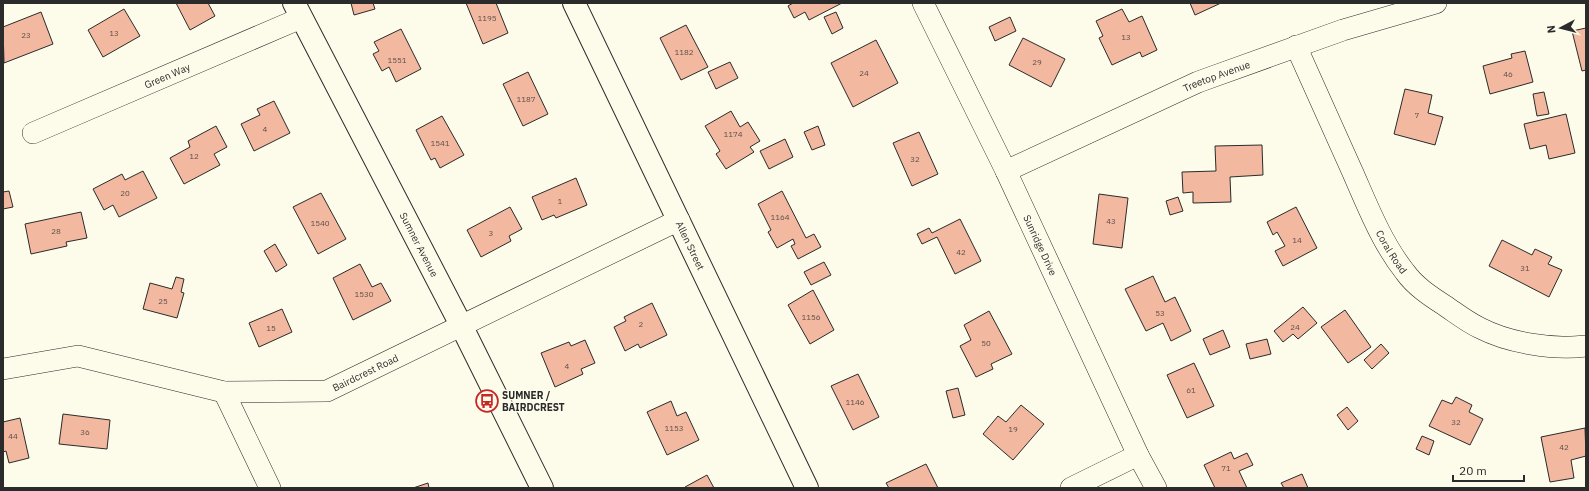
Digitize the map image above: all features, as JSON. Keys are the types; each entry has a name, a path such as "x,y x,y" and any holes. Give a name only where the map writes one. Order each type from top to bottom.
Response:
{"main road":[{"name":"Allen Street","path":"574,3 807,488"},
{"name":"Sumner Avenue","path":"297,11 461,325 542,488"}],"street":[{"name":"Sunridge Drive","path":"923,3 1006,171 1138,455 1156,488"},
{"name":"Treetop Avenue","path":"1006,171 1198,82 1296,46 1436,3"},
{"name":"Green Way","path":"33,133 297,11"},
{"name":"Coral Road","path":"1296,46 1370,212 1392,254 1406,273 1428,294 1454,312 1480,328 1497,336 1528,343 1556,346 1586,346"},
{"name":"Bairdcrest Road","path":"3,369 78,356 224,392 328,391 679,220"},
{"path":"224,392 270,488"},
{"path":"1071,488 1138,455"}],"building":[{"path":"176,3 208,3 215,16 190,30"},
{"path":"351,3 373,3 375,9 354,15"},
{"path":"466,3 496,3 508,33 483,44"},
{"path":"793,3 842,3 809,20 805,12 794,18 788,6"},
{"path":"1190,3 1221,3 1195,15"},
{"path":"124,9 140,36 103,57 88,30"},
{"path":"1122,9 1129,22 1142,16 1157,50 1142,57 1140,52 1112,65 1099,38 1103,36 1096,21"},
{"path":"41,12 53,44 4,63 3,27"},
{"path":"836,12 843,28 832,34 824,17"},
{"path":"1010,17 1016,31 995,41 989,27"},
{"path":"686,25 708,67 681,80 660,38"},
{"path":"1586,28 1586,70 1582,71 1572,31"},
{"path":"401,29 421,69 396,82 389,67 382,71 373,54 379,51 374,42"},
{"path":"1023,38 1065,59 1051,87 1009,65"},
{"path":"876,40 898,83 853,107 831,63"},
{"path":"1525,51 1533,82 1490,94 1483,66 1512,58 1511,54"},
{"path":"730,62 738,78 716,89 708,72"},
{"path":"528,72 548,114 523,126 503,84"},
{"path":"1405,89 1432,95 1428,113 1443,117 1435,145 1394,134"},
{"path":"1544,92 1549,114 1537,116 1533,94"},
{"path":"274,101 290,133 254,151 241,124 260,115 257,109"},
{"path":"731,111 740,127 748,122 760,141 750,147 754,152 726,169 716,154 720,151 705,126"},
{"path":"1566,114 1575,153 1549,159 1546,145 1530,149 1524,124"},
{"path":"442,116 464,155 440,168 435,158 431,160 416,130"},
{"path":"216,126 227,147 214,154 220,165 184,184 170,158 190,147 188,141"},
{"path":"818,126 825,145 812,150 804,132"},
{"path":"919,132 938,174 912,186 893,143"},
{"path":"785,139 793,157 769,169 760,151"},
{"path":"1262,145 1263,175 1230,177 1231,202 1193,203 1193,192 1183,193 1182,172 1216,171 1215,146"},
{"path":"143,171 157,198 119,217 113,205 104,210 93,189 122,174 125,180"},
{"path":"576,178 587,205 556,218 554,215 542,220 532,197"},
{"path":"9,191 13,207 3,209 3,192"},
{"path":"782,191 806,238 814,234 821,247 798,259 791,246 795,244 793,239 777,248 768,232 771,230 758,204"},
{"path":"321,193 346,239 318,254 293,207"},
{"path":"1099,194 1128,198 1122,248 1093,244"},
{"path":"1178,197 1183,211 1170,215 1166,201"},
{"path":"510,207 522,229 509,236 511,241 481,257 467,230"},
{"path":"1296,207 1317,248 1283,266 1275,251 1285,246 1277,232 1273,235 1267,222"},
{"path":"81,212 87,238 66,242 67,246 31,254 25,224"},
{"path":"960,219 981,261 955,274 937,237 922,244 917,234 929,228 932,233"},
{"path":"1502,240 1532,255 1535,249 1552,257 1548,264 1562,270 1549,297 1489,266"},
{"path":"275,244 287,265 276,272 264,251"},
{"path":"824,262 831,275 811,285 804,272"},
{"path":"360,264 372,287 381,283 391,301 353,320 333,278"},
{"path":"1153,276 1165,302 1175,297 1191,331 1171,341 1163,323 1146,331 1125,289"},
{"path":"176,277 184,279 181,292 184,293 177,318 143,309 150,283 172,289"},
{"path":"813,290 834,330 810,344 788,305"},
{"path":"652,303 667,335 640,348 638,344 625,351 614,327 626,321 624,317"},
{"path":"1303,307 1317,323 1298,339 1293,334 1283,342 1274,331"},
{"path":"282,309 292,332 259,347 249,323"},
{"path":"1345,310 1371,347 1348,363 1321,327"},
{"path":"989,311 1012,354 991,364 993,369 976,377 960,346 971,340 964,325"},
{"path":"1223,330 1230,347 1210,355 1203,339"},
{"path":"1267,339 1271,354 1250,359 1246,344"},
{"path":"585,340 595,363 581,369 583,374 555,387 541,353 569,342 571,346"},
{"path":"1381,344 1389,353 1372,369 1364,360"},
{"path":"1194,363 1214,406 1187,418 1167,375"},
{"path":"858,374 879,417 853,430 831,386"},
{"path":"958,388 965,415 953,418 946,391"},
{"path":"1456,397 1472,405 1469,412 1483,419 1470,445 1429,426 1442,400 1452,404"},
{"path":"671,401 677,416 686,412 699,440 667,455 647,412"},
{"path":"1021,405 1044,424 1013,460 983,434 998,416 1006,422"},
{"path":"1347,407 1358,421 1348,430 1337,415"},
{"path":"63,414 110,420 107,449 59,444"},
{"path":"20,418 29,458 9,463 6,451 3,452 3,422"},
{"path":"1585,428 1586,456 1571,460 1574,478 1550,482 1541,437"},
{"path":"1422,436 1434,441 1429,455 1416,449"},
{"path":"1231,452 1234,459 1247,453 1253,465 1239,471 1247,488 1215,488 1204,465"},
{"path":"926,464 938,488 889,488 886,483"},
{"path":"1302,474 1308,488 1284,488 1281,483"},
{"path":"707,475 714,488 685,487"},
{"path":"428,483 429,488 413,488"}],"place":[{"name":"SUMNER / BAIRDCREST","path":"487,401"}]}
